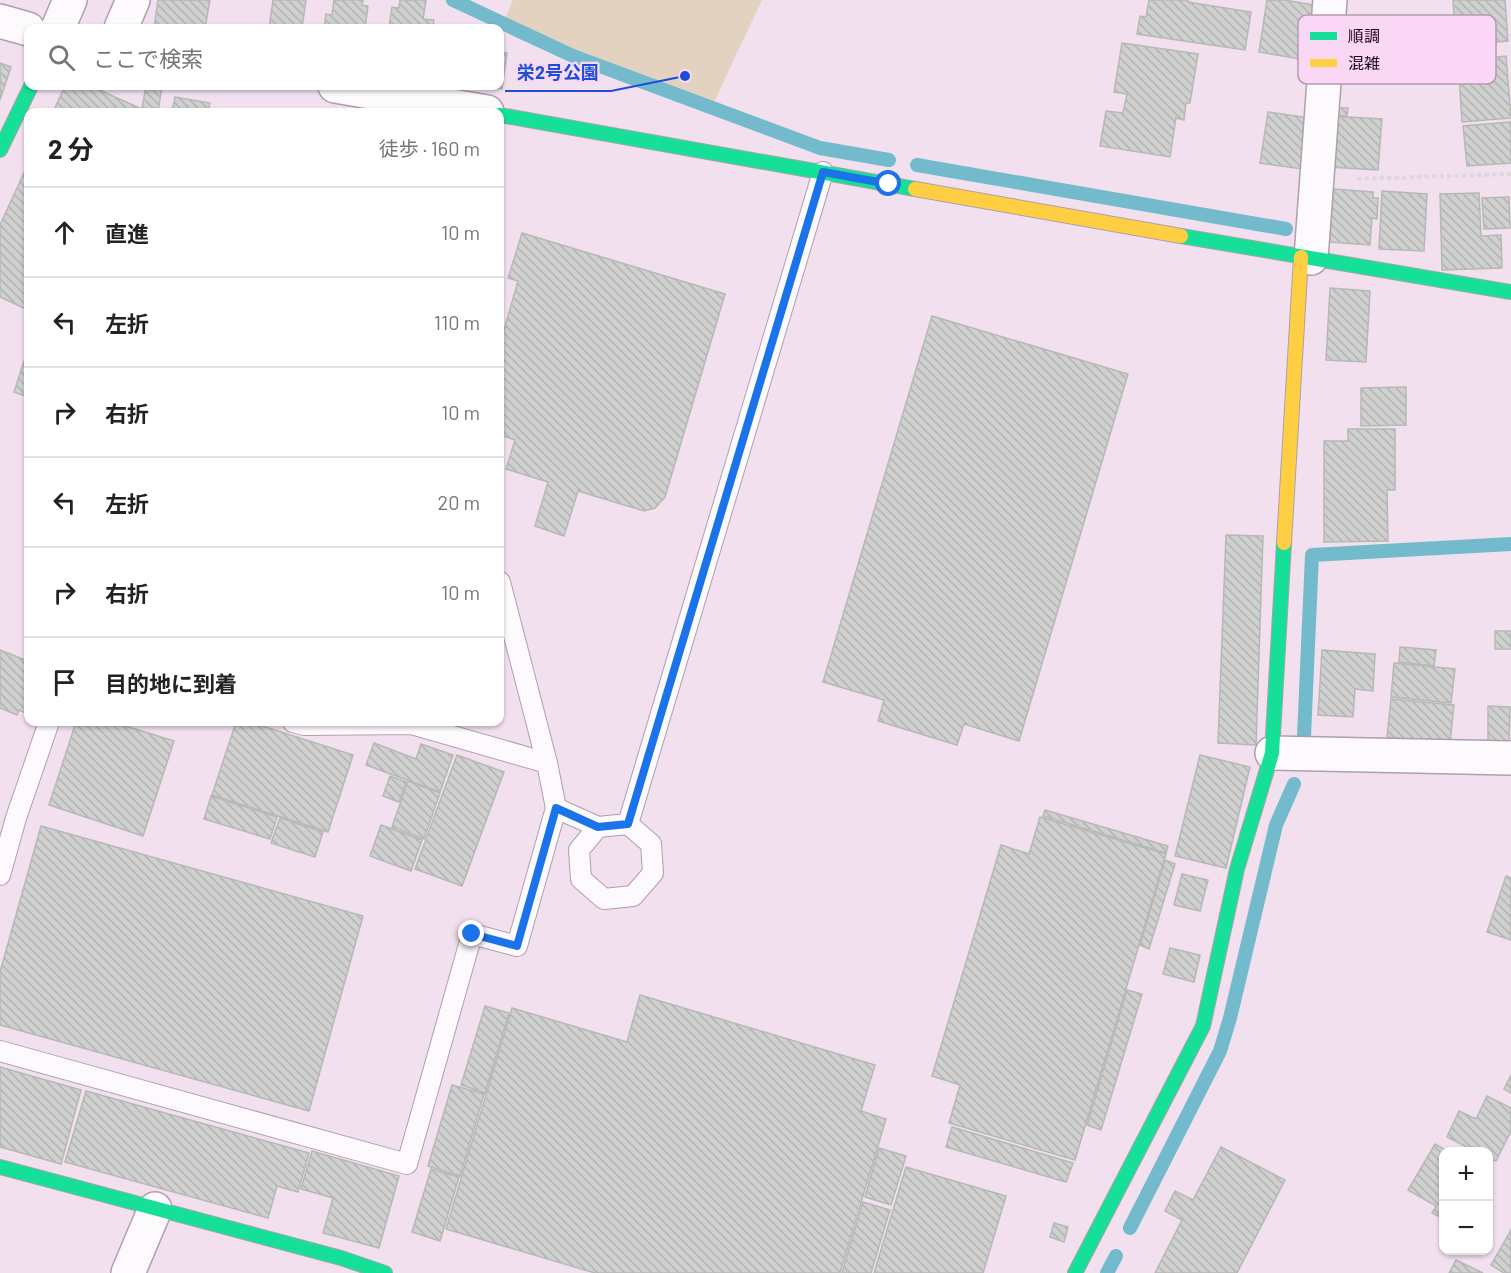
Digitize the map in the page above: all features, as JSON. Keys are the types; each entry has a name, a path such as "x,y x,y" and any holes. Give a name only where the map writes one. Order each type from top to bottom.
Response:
{"street":[{"path":"60,24 69,0"},
{"path":"123,24 133,0"},
{"path":"1329,15 1330,0"},
{"path":"0,21 24,28"},
{"path":"1075,1273 1203,1026 1237,869 1272,753 1306,258 1317,180 1324,84"},
{"path":"0,150 29,90"},
{"path":"358,90 464,108"},
{"path":"504,116 1306,258 1511,292"},
{"path":"1272,753 1511,758"},
{"path":"0,1167 341,1257 385,1273"},
{"path":"128,1273 155,1209"}],"lane":[{"path":"628,824 823,172"},
{"path":"0,1051 407,1164 472,934 517,946 556,808 547,763 504,597"},
{"path":"0,875 16,818 48,726"},
{"path":"418,726 547,763"},
{"path":"556,808 598,827 628,824 651,844 653,873 633,896 604,899 581,879 579,850 598,827"}],"path":[{"path":"1317,180 1511,174"}],"shaded area":[{"path":"513,0 762,0 714,102 574,51 506,17"}],"building":[{"path":"158,0 210,0 206,24 155,24"},
{"path":"273,0 306,0 303,24 270,24"},
{"path":"334,0 363,0 362,5 368,6 366,24 325,24 326,14 332,15"},
{"path":"400,0 426,0 423,19 434,20 434,24 389,24 392,7 399,8"},
{"path":"1149,0 1188,0 1188,2 1251,12 1245,50 1137,34 1140,16 1146,17"},
{"path":"1267,0 1315,5 1313,15 1298,15 1298,59 1259,52"},
{"path":"1453,0 1505,0 1508,41 1496,42 1496,15 1454,15"},
{"path":"1122,43 1198,54 1190,103 1186,103 1184,120 1176,118 1170,157 1100,146 1106,111 1123,113 1127,94 1114,92"},
{"path":"504,53 507,53 504,75"},
{"path":"1506,56 1511,118 1462,122 1460,84 1496,84 1496,57"},
{"path":"0,63 11,67 0,100"},
{"path":"63,90 100,90 139,108 55,108"},
{"path":"145,90 161,90 159,108 142,108"},
{"path":"175,97 210,103 209,108 173,108"},
{"path":"1332,108 1348,108 1347,116 1331,115"},
{"path":"1268,112 1309,118 1302,169 1260,163"},
{"path":"1331,116 1382,119 1378,170 1328,167"},
{"path":"1511,122 1511,163 1467,166 1463,126"},
{"path":"24,173 24,308 0,297 0,225"},
{"path":"1333,189 1373,192 1373,198 1378,198 1377,219 1372,218 1370,245 1330,242"},
{"path":"1382,191 1427,194 1424,251 1379,249"},
{"path":"1479,193 1481,236 1501,235 1502,268 1442,270 1440,194"},
{"path":"1509,197 1510,228 1484,229 1482,198"},
{"path":"522,233 725,294 665,497 655,508 644,511 578,491 564,536 535,526 548,482 506,469 515,440 504,436 504,330 518,281 508,278"},
{"path":"1330,288 1370,291 1366,362 1326,360"},
{"path":"932,316 1128,374 1019,741 964,724 957,745 878,721 884,700 823,682"},
{"path":"24,361 24,396 14,392"},
{"path":"1406,387 1406,425 1361,426 1361,388"},
{"path":"1348,429 1395,429 1395,490 1387,490 1388,541 1324,542 1324,441 1348,441"},
{"path":"1226,535 1263,536 1256,745 1218,743"},
{"path":"1495,631 1511,631 1511,649 1495,649"},
{"path":"1400,647 1436,650 1434,666 1399,662"},
{"path":"0,650 24,659 24,712 19,710 17,715 0,708"},
{"path":"1322,650 1375,654 1373,691 1355,689 1353,717 1318,715"},
{"path":"1394,663 1455,669 1451,703 1391,697"},
{"path":"1391,699 1454,705 1450,743 1387,737"},
{"path":"1488,706 1510,707 1509,746 1488,746"},
{"path":"75,726 126,726 174,741 143,836 49,805"},
{"path":"235,726 262,726 353,755 328,832 212,795"},
{"path":"374,743 416,759 421,744 453,755 440,792 366,765"},
{"path":"457,755 504,772 462,886 415,869"},
{"path":"1200,755 1250,767 1226,868 1175,856"},
{"path":"390,776 406,782 399,802 383,796"},
{"path":"408,781 440,793 424,839 392,827"},
{"path":"211,796 277,817 270,839 204,819"},
{"path":"1045,810 1168,846 1166,853 1043,816"},
{"path":"1040,817 1166,854 1075,1160 949,1123 960,1085 932,1076 1001,845 1029,854"},
{"path":"280,818 323,832 315,857 271,843"},
{"path":"381,825 422,840 411,871 370,856"},
{"path":"41,826 363,916 309,1111 0,1025 0,972"},
{"path":"1165,860 1175,864 1149,949 1140,945"},
{"path":"1182,874 1208,880 1200,911 1174,905"},
{"path":"1506,876 1511,878 1511,940 1487,932"},
{"path":"1170,948 1200,955 1194,982 1163,974"},
{"path":"1127,990 1142,994 1101,1130 1087,1125"},
{"path":"640,995 875,1065 861,1111 886,1119 840,1273 595,1273 446,1229 512,1008 627,1042"},
{"path":"485,1006 509,1013 485,1093 461,1085"},
{"path":"0,1067 81,1090 61,1164 0,1147"},
{"path":"1511,1075 1511,1093 1504,1089"},
{"path":"452,1085 484,1094 460,1176 428,1166"},
{"path":"86,1091 309,1153 298,1192 277,1186 268,1218 65,1162"},
{"path":"1487,1096 1511,1108 1511,1131 1496,1161 1493,1160 1493,1147 1466,1147 1447,1137 1459,1111 1476,1119"},
{"path":"952,1127 1073,1163 1066,1182 946,1147"},
{"path":"1435,1144 1440,1147 1439,1216 1432,1213 1436,1206 1408,1190"},
{"path":"1221,1147 1285,1180 1237,1273 1155,1273 1182,1220 1165,1211 1175,1191 1193,1200"},
{"path":"879,1148 906,1156 891,1205 865,1197"},
{"path":"312,1151 399,1176 379,1248 323,1233 333,1198 301,1189"},
{"path":"906,1167 1006,1196 983,1273 874,1273"},
{"path":"431,1169 459,1177 440,1241 412,1232"},
{"path":"863,1202 890,1210 871,1273 842,1273"},
{"path":"1054,1223 1068,1227 1064,1242 1050,1237"},
{"path":"1511,1230 1511,1273 1504,1273 1491,1265"},
{"path":"1456,1260 1483,1273 1449,1273"}],"waterway":[{"path":"453,0 573,56 820,148 889,160"},
{"path":"917,165 1286,229"},
{"path":"1304,736 1312,555 1511,544"},
{"path":"1130,1228 1220,1051 1276,825 1294,784"},
{"path":"1107,1273 1116,1256"}],"traffic: fast":[{"path":"0,150 29,90"},
{"path":"504,116 915,189"},
{"path":"1181,236 1511,292"},
{"path":"1075,1273 1203,1026 1237,869 1272,753 1284,543"},
{"path":"0,1167 341,1258 385,1273"}],"traffic: slow":[{"path":"915,189 1181,236"},
{"path":"1284,543 1301,257"}],"place":[{"name":"栄2号公園","path":"685,76"}],"route":[{"path":"472,934 517,946 556,808 598,827 628,824 823,172 889,184"}]}
